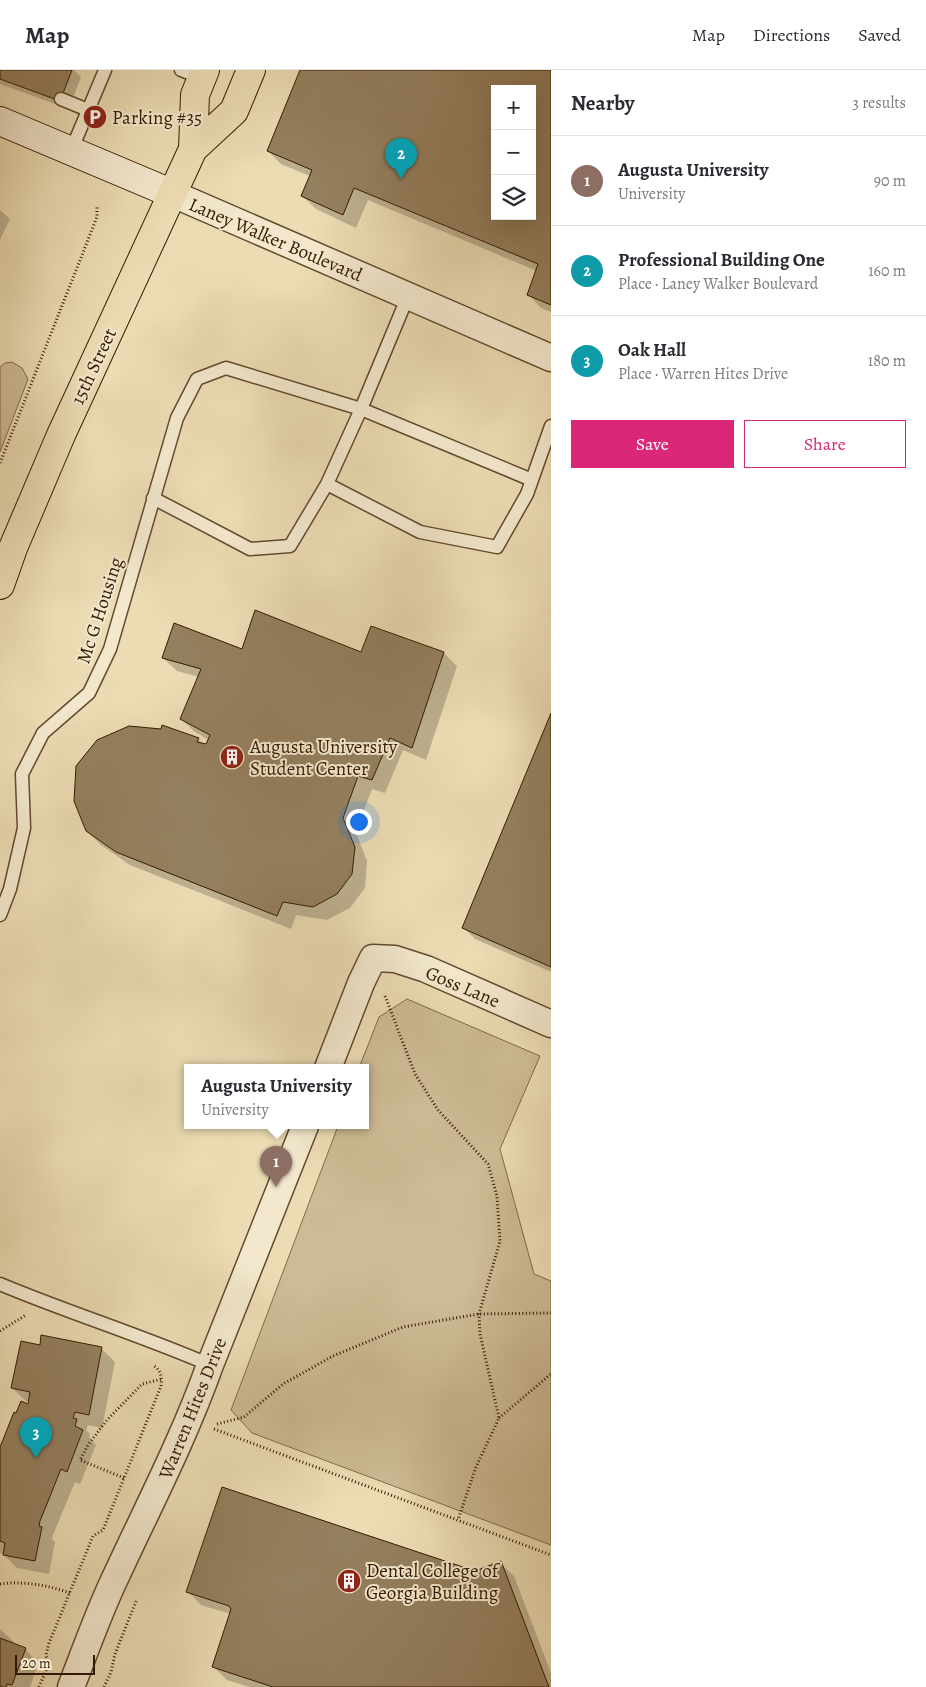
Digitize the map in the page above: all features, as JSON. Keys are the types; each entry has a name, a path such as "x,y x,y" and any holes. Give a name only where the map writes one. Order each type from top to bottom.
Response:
{"main road":[{"name":"15th Street","path":"193,149 234,110 251,70"},
{"name":"15th Street","path":"0,585 6,546 61,435 193,149 196,73"}],"street":[{"name":"Laney Walker Boulevard","path":"0,121 551,358"},
{"name":"Goss Lane","path":"330,1064 361,983 373,958 395,959 426,969 551,1024"},
{"name":"Warren Hites Drive","path":"71,1687 116,1576 170,1465 198,1398 304,1129"}],"lane":[{"path":"71,151 106,70"},
{"path":"61,99 88,110"},
{"path":"154,498 250,549 290,546 327,484 361,409 408,296"},
{"name":"Mc G Housing","path":"0,915 10,889 24,828 22,774 43,733 89,693 110,650 177,418 196,379 226,368 361,409 532,480"},
{"path":"327,484 420,532 497,547 527,494 551,426"},
{"path":"0,1284 50,1305 173,1349 210,1365"}],"path":[{"path":"0,463 96,217 96,207"},
{"path":"383,990 415,1074 438,1110 488,1164 496,1196 500,1241 479,1314 480,1334 499,1418"},
{"path":"17,1312 35,1318"},
{"path":"551,1313 479,1314 403,1327 333,1356 283,1384 244,1417 207,1426 551,1555"},
{"path":"0,1331 26,1315"},
{"path":"39,1687 48,1666 46,1656 49,1643 93,1536 103,1530 161,1386 162,1379 158,1368 150,1363"},
{"path":"458,1520 476,1467 499,1418 551,1374"},
{"path":"124,1478 80,1460 88,1445 107,1420 142,1384 162,1379"},
{"path":"0,1584 32,1584 70,1593"}],"shaded area":[{"path":"12,362 22,368 28,379 0,452 0,367 5,363"},
{"path":"407,999 540,1056 500,1149 534,1274 551,1281 551,1545 252,1433 231,1410 337,1129 369,1129 369,1064 361,1064 379,1017"}],"building":[{"path":"0,70 72,70 60,101 0,79"},
{"path":"300,70 551,70 551,305 527,295 538,264 354,188 343,215 301,196 312,170 267,151"},
{"name":"Augusta University Student Center","path":"255,610 361,652 371,626 444,652 412,748 390,738 372,780 358,776 343,818 355,847 352,874 337,894 313,907 283,902 277,916 116,852 86,831 74,801 76,766 97,740 129,726 161,729 162,725 199,738 197,742 206,744 210,735 180,719 201,669 162,658 174,623 242,649"},
{"path":"551,713 551,967 462,928"},
{"path":"41,1335 102,1347 89,1415 75,1412 73,1418 77,1419 75,1426 83,1430 67,1472 61,1469 40,1521 39,1526 42,1527 35,1561 3,1555 5,1543 0,1541 0,1447 14,1412 16,1413 21,1401 28,1404 30,1392 11,1388 21,1341 40,1345"},
{"name":"Dental College of Georgia Building","path":"222,1487 475,1571 501,1561 549,1687 273,1687 212,1667 231,1609 229,1606 186,1592"},
{"path":"0,1638 26,1648 12,1685 7,1684 6,1687 0,1687"}],"place":[{"name":"Parking #35","path":"95,117"},
{"name":"Professional Building One","path":"401,179"},
{"name":"Augusta University Student Center","path":"232,757"},
{"name":"Augusta University","path":"276,1187"},
{"name":"Oak Hall","path":"36,1458"},
{"name":"Dental College of Georgia Building","path":"349,1581"}]}
